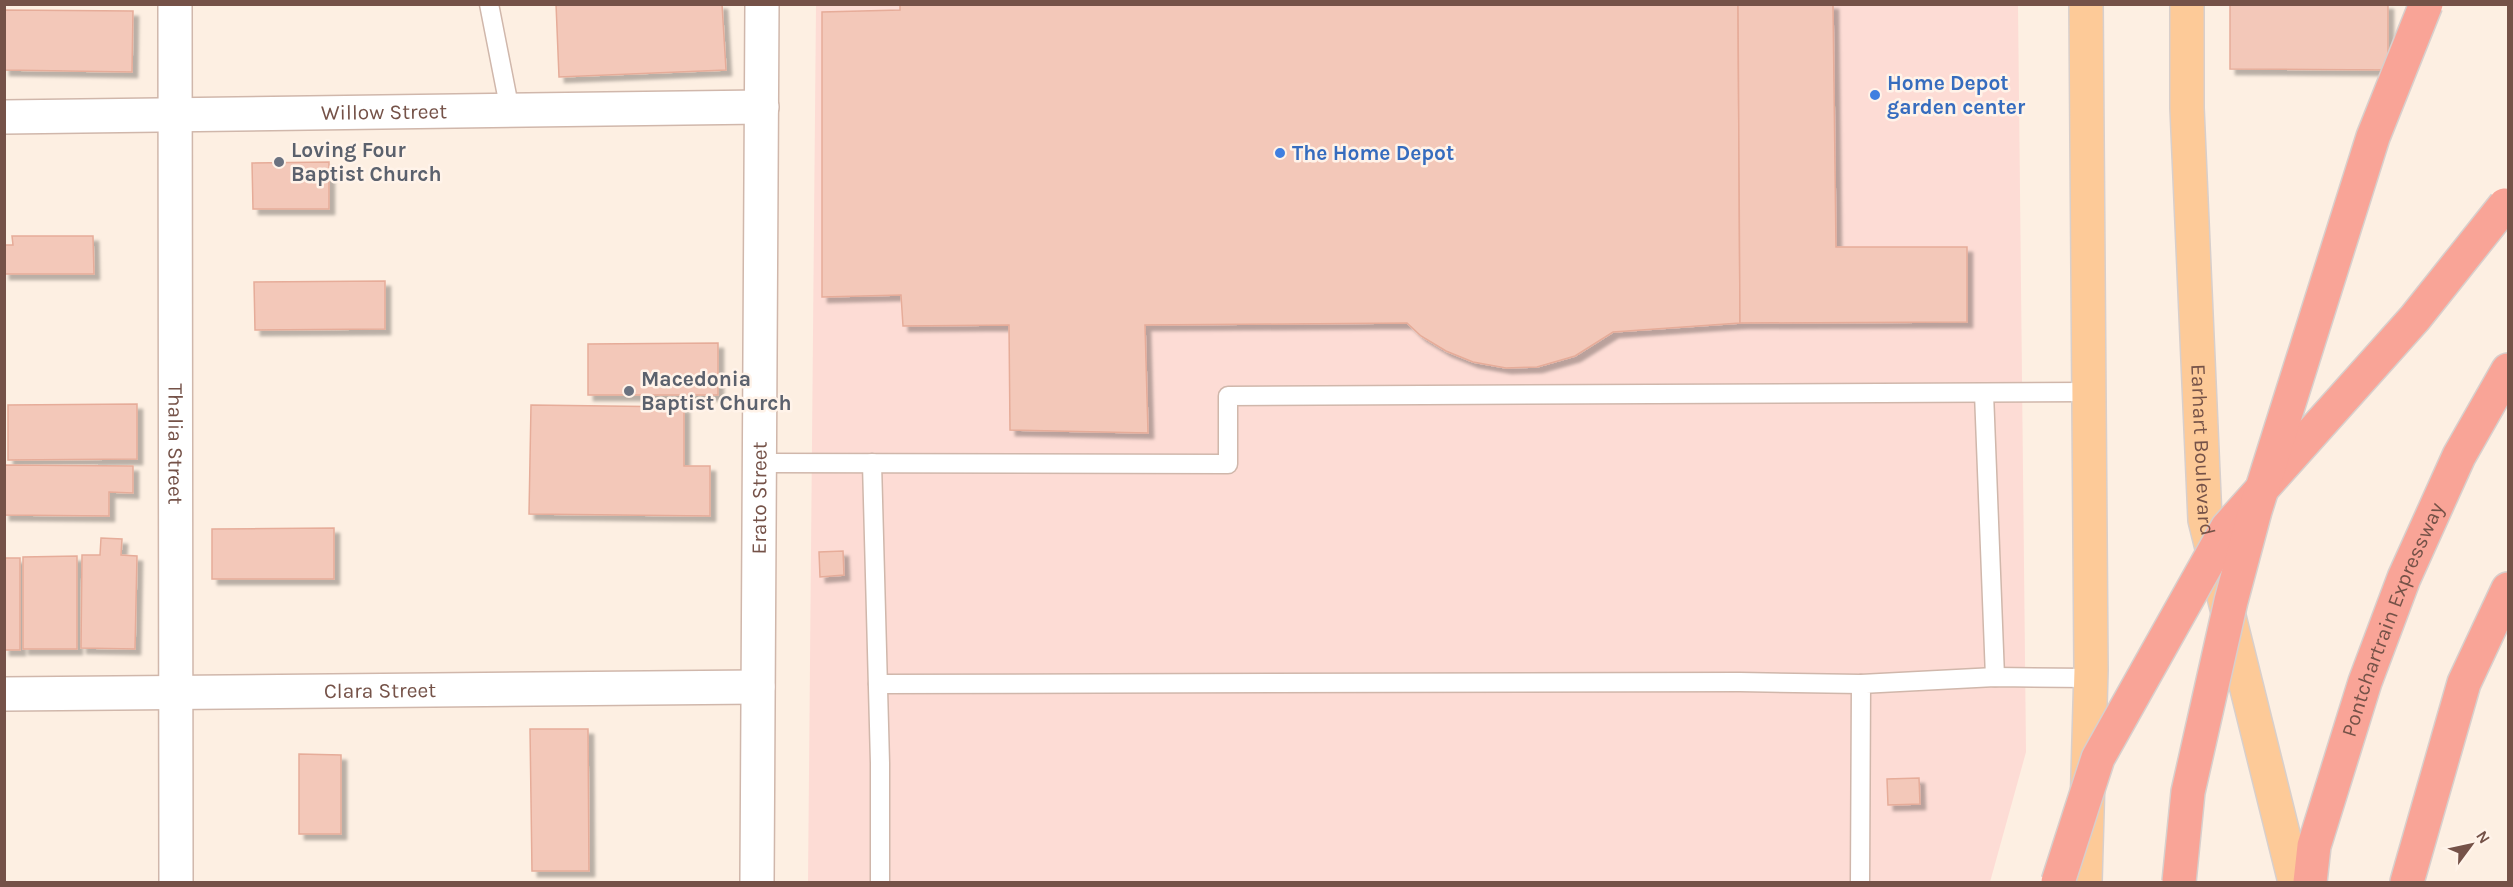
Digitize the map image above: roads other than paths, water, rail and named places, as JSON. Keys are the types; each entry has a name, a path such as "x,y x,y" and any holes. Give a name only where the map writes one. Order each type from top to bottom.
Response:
{"highway":[{"path":"2179,882 2188,792 2231,601 2255,511 2373,137 2426,4"},
{"path":"2058,882 2098,758 2227,528 2415,318 2508,200"},
{"name":"Pontchartrain Expressway","path":"2310,882 2314,846 2365,682 2400,588 2459,456 2508,370"},
{"path":"2407,882 2464,683 2508,589"}],"main road":[{"path":"2085,882 2090,678 2086,4"},
{"name":"Earhart Boulevard","path":"2187,4 2187,108 2205,520 2295,882"}],"street":[{"name":"Thalia Street","path":"175,4 176,882"},
{"name":"Erato Street","path":"757,882 762,4"},
{"name":"Willow Street","path":"4,117 762,107"},
{"name":"Clara Street","path":"4,694 758,687"}],"lane":[{"path":"489,4 510,111"},
{"path":"759,463 1228,464 1228,396 2088,392"},
{"path":"1984,393 1995,677"},
{"path":"872,463 880,882"},
{"path":"878,684 1740,682 1861,684 1995,677 2090,678"},
{"path":"1860,882 1861,684"}],"place":[{"name":"Home Depot garden center","path":"1875,95"},
{"name":"The Home Depot","path":"1280,153"},
{"name":"Loving Four Baptist Church","path":"279,162"},
{"name":"Macedonia Baptist Church","path":"629,391"}]}
